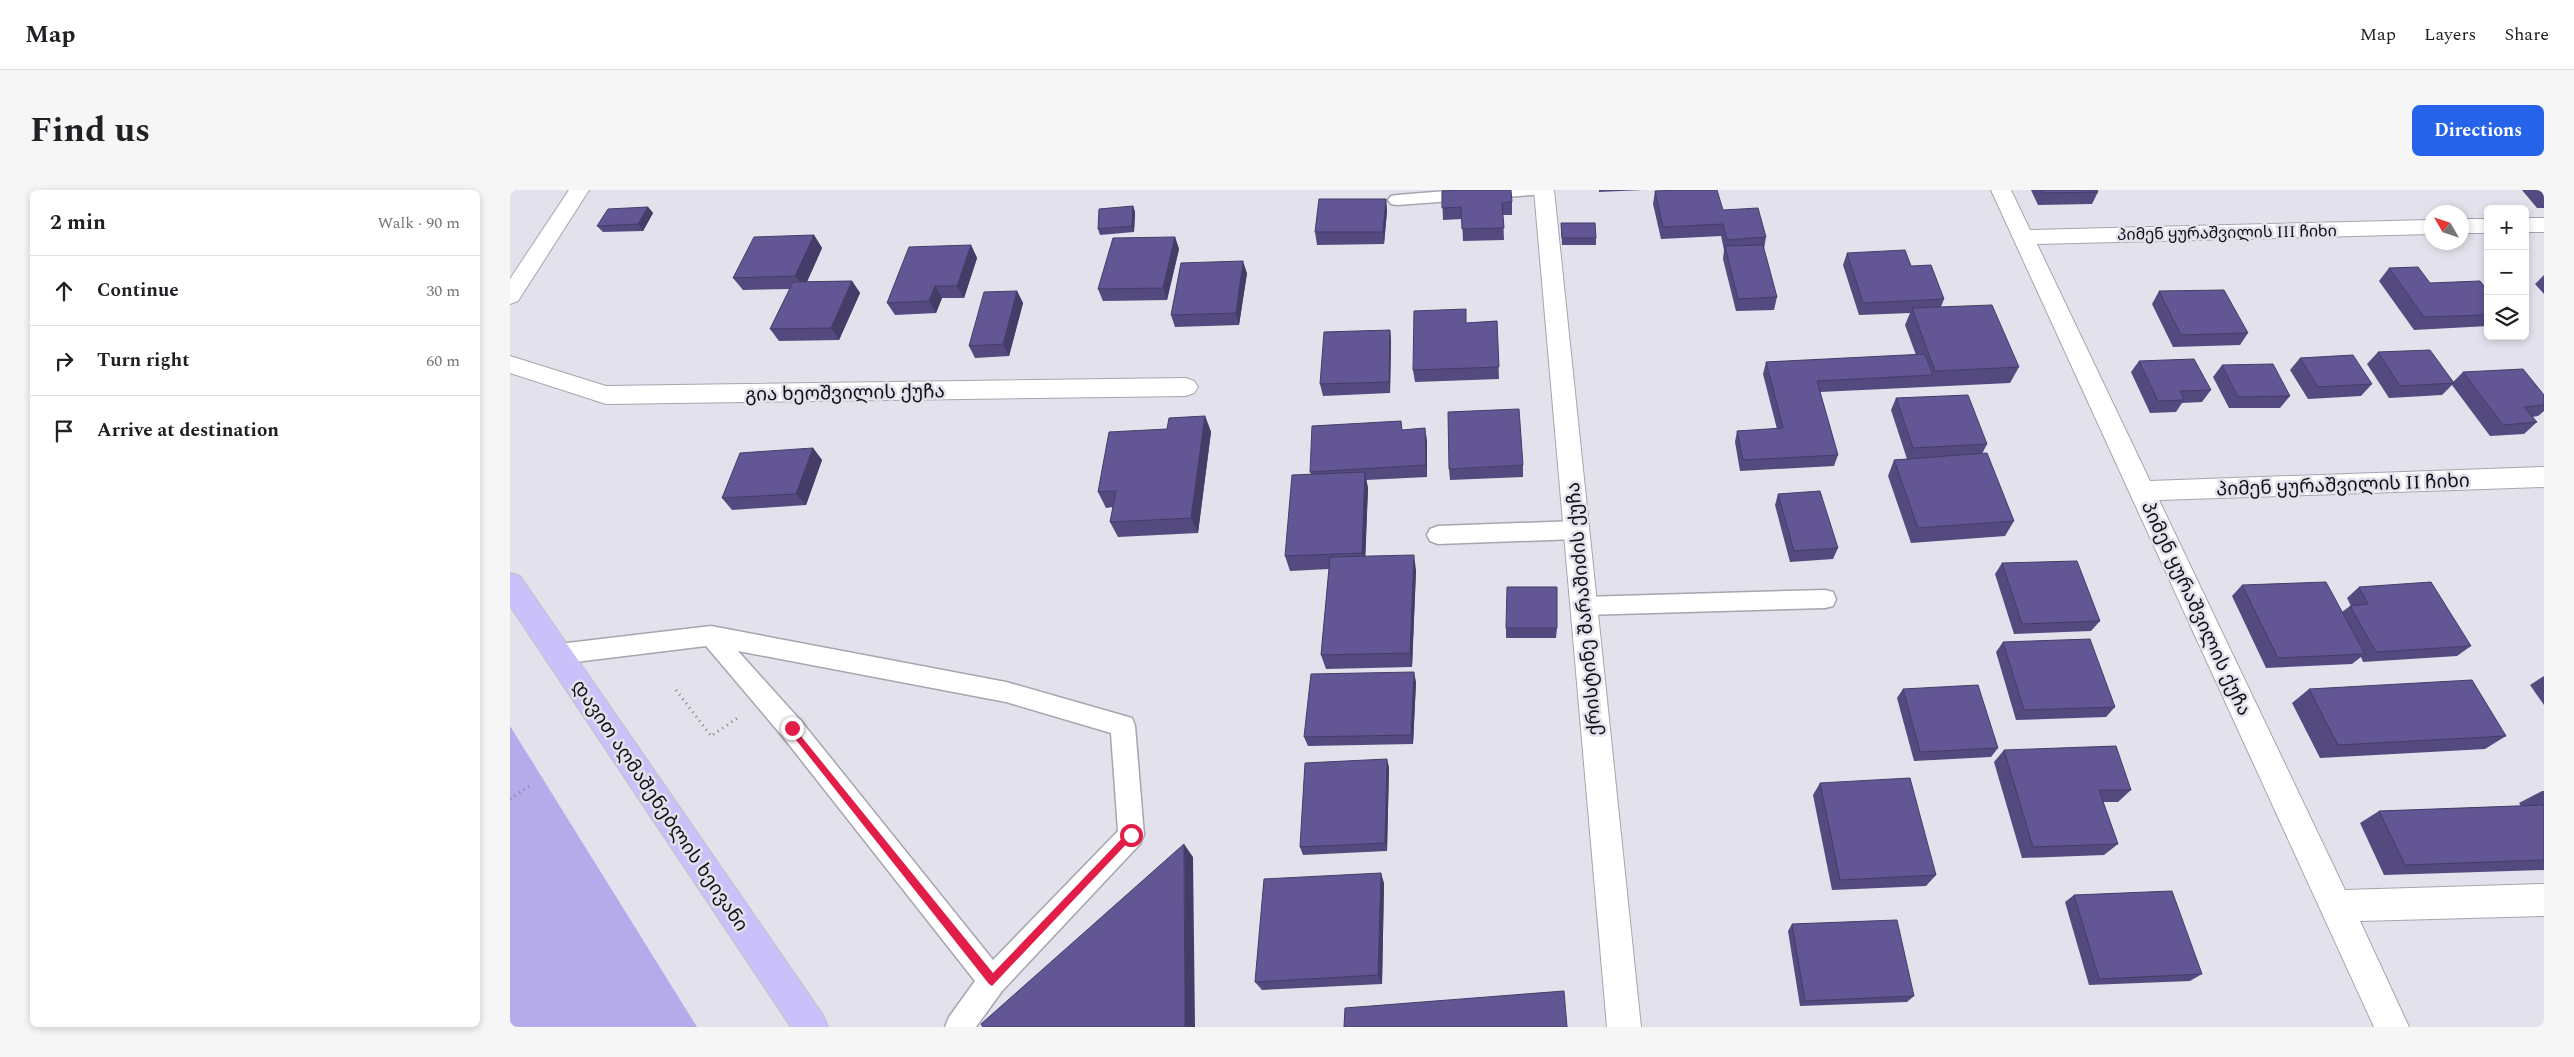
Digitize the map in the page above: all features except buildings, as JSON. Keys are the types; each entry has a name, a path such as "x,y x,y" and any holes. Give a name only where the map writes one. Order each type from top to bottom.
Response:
{"highway":[{"name":"დავით აღმაშენებლის ხეივანი","path":"510,584 811,1027"}],"street":[{"path":"510,296 579,190"},
{"name":"ქრისტინე შარაშიძის ქუჩა","path":"1544,190 1624,1027"},
{"name":"პიმენ ყურაშვილის ქუჩა","path":"2001,190 2392,1027"},
{"path":"2529,225 2544,224"},
{"path":"2469,226 2484,226"},
{"name":"პიმენ ყურაშვილის III ჩიხი","path":"2023,237 2424,227"},
{"name":"გია ხეოშვილის ქუჩა","path":"510,364 606,395 1186,387"},
{"name":"პიმენ ყურაშვილის II ჩიხი","path":"2142,491 2544,477"},
{"path":"2336,906 2544,900"}],"lane":[{"path":"1397,200 1532,190"},
{"path":"1438,535 1576,530"},
{"path":"1583,606 1825,599"},
{"path":"711,636 792,728 992,981"},
{"path":"559,654 711,636 1006,692 1123,726 1131,835 992,981 959,1027"}],"path":[{"path":"676,690 711,736"},
{"path":"510,799 531,785"}],"shaded area":[{"path":"510,726 697,1027 510,1027"}],"route":[{"path":"792,728 992,981 1131,835"}]}
